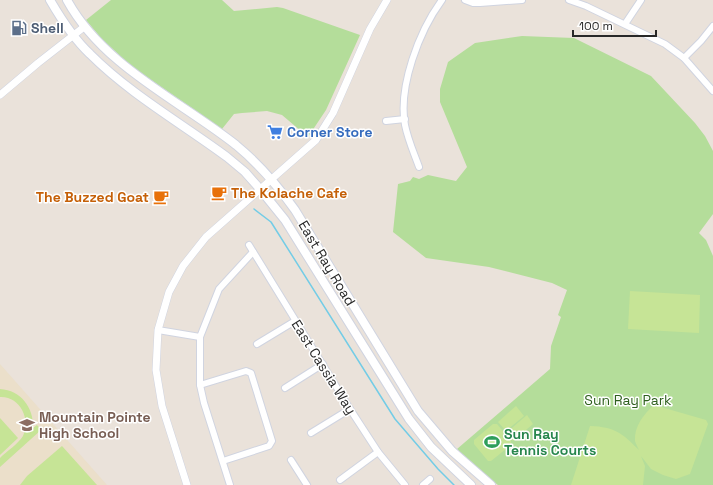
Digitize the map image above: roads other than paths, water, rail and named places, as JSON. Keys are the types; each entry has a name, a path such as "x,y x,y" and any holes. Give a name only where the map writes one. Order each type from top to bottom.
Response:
{"main road":[{"name":"East Ray Road","path":"50,0 73,36 88,53 109,72 227,157 245,172 266,184 295,210 418,411 452,451 491,485"},
{"name":"East Ray Road","path":"67,0 84,27 119,61 235,145 255,162 285,220 408,419 431,447 471,485"},
{"path":"339,306 349,300"}],"street":[{"path":"187,485 158,390 156,361 158,330 169,292 187,260 206,237 316,140 333,113 370,29 387,0"},
{"path":"419,166 410,143 405,119 404,98 407,79 423,34 431,16 442,0"},
{"path":"466,0 480,4 522,0"},
{"path":"569,0 586,6 665,44 684,58 713,92"},
{"path":"625,24 641,0"},
{"path":"684,58 713,26"},
{"path":"0,95 84,27"},
{"path":"386,121 405,119"},
{"name":"East Cassia Way","path":"249,244 350,409 378,452 405,485"},
{"path":"230,485 204,403 200,385 200,337 219,289 253,252"},
{"path":"257,344 295,321"},
{"path":"158,330 200,337"},
{"path":"285,388 322,364"},
{"path":"200,385 246,371 251,373 272,441 270,446 223,461"},
{"path":"312,433 350,409"},
{"path":"340,480 378,452"},
{"path":"291,460 307,485"},
{"path":"423,485 430,479"}],"waterway":[{"path":"254,209 271,222 395,419 438,469 454,485"}],"place":[{"name":"Shell","path":"19,28"},
{"name":"Corner Store","path":"275,132"},
{"name":"The Kolache Cafe","path":"219,193"},
{"name":"The Buzzed Goat","path":"161,197"},
{"name":"Mountain Pointe High School","path":"27,425"},
{"name":"Sun Ray Tennis Courts","path":"492,442"}],"park label":[{"name":"Sun Ray Park","path":"628,400"}]}
